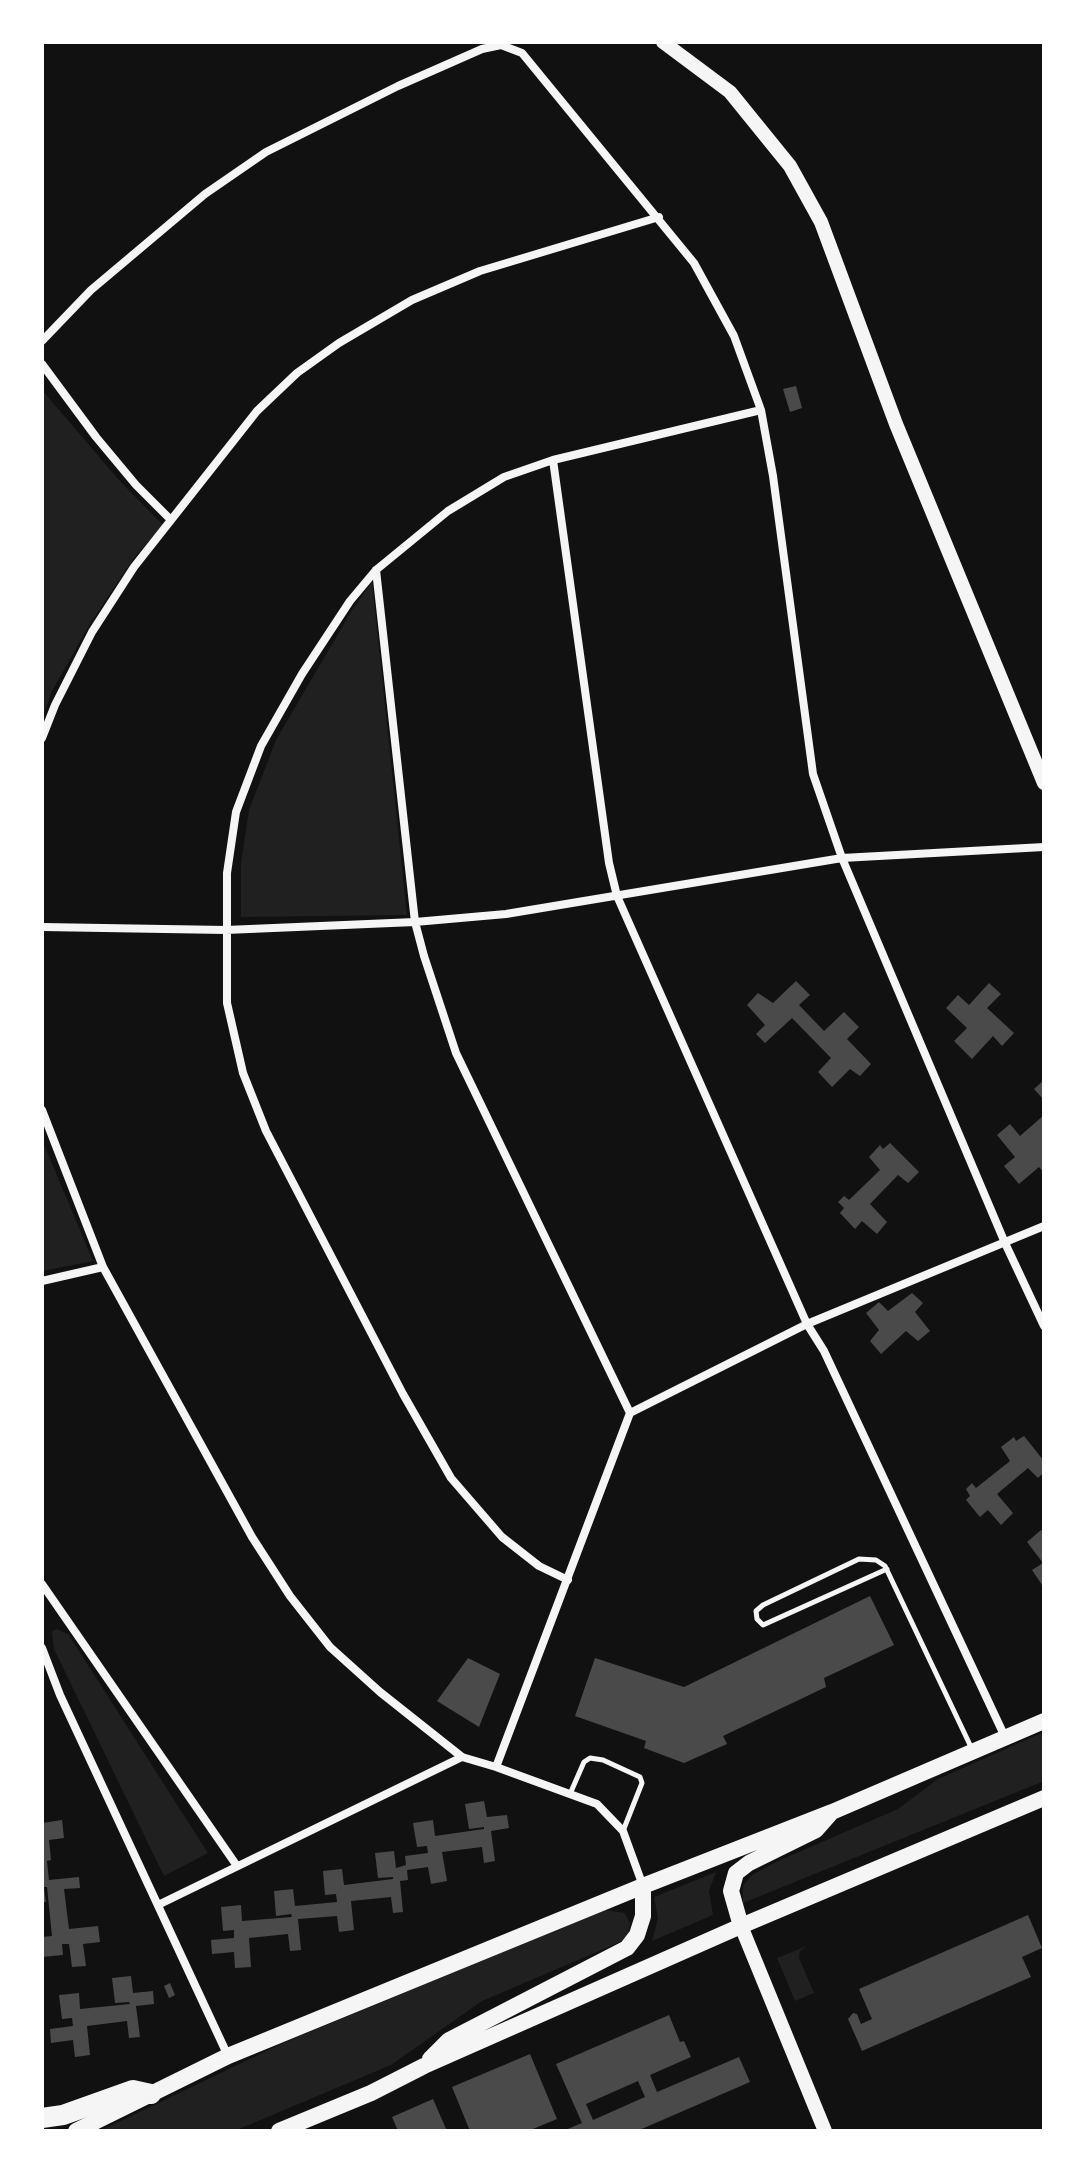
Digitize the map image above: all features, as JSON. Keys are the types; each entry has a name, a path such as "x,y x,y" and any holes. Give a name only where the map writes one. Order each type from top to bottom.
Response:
{"highway":[{"path":"42,2118 63,2115 133,2090 151,2094"}],"main road":[{"path":"76,2131 228,2056 832,1812 1044,1721"},
{"path":"279,2131 371,2093 424,2066 741,1926 1044,1798"},
{"path":"741,1926 731,1891 736,1873 749,1863 816,1830 832,1812"},
{"path":"424,2066 449,2040 627,1948 637,1935 643,1916 643,1886"}],"street":[{"path":"663,42 730,92 790,166 821,222 896,424 1044,783"},
{"path":"42,341 91,290 205,194 266,152 398,86 482,49 501,45 522,53 694,263 734,336 761,410 773,476 813,774 842,858 1005,1243 1044,1326"},
{"path":"42,738 92,632 134,567 257,411 297,373 339,343 412,300 480,271 659,217"},
{"path":"42,364 96,437 136,485 170,519"},
{"path":"568,1580 539,1566 502,1537 451,1478 395,1380 266,1131 243,1073 227,1003 227,873 236,812 261,746 302,674 350,601 376,570 448,511 504,477 553,460 761,410"},
{"path":"553,460 609,863 617,896 807,1324 824,1351 1006,1738"},
{"path":"376,570 415,922 439,1006 456,1053 630,1413"},
{"path":"42,927 226,930 415,922 506,914 842,858 1044,847"},
{"path":"42,1110 103,1267 252,1537 290,1596 330,1647 380,1692 462,1757 597,1804 623,1831 643,1886"},
{"path":"496,1767 630,1413 807,1324 1044,1226"},
{"path":"42,1281 103,1267"},
{"path":"42,1584 237,1866"},
{"path":"42,1648 60,1695 228,2056"},
{"path":"158,1905 462,1757"},
{"path":"741,1926 825,2131"}],"lane":[{"path":"887,1569 763,1625 757,1619 756,1611 763,1605 859,1559 876,1560 887,1569 974,1751"},
{"path":"570,1794 584,1762 590,1758 603,1760 640,1777 642,1783 623,1831"}],"shaded area":[{"path":"42,390 118,479 163,525 133,559 90,624 52,691 42,719"},
{"path":"372,582 407,915 241,917 241,863 249,810 276,740 352,610"},
{"path":"42,1140 93,1261 42,1271"},
{"path":"56,1629 68,1634 208,1853 164,1876 54,1649 52,1632"},
{"path":"1044,1732 1044,1781 743,1903 743,1886 752,1875 898,1809 938,1779"},
{"path":"716,1872 709,1891 713,1915 652,1941 658,1918 654,1897"},
{"path":"604,1910 625,1913 630,1924 628,1933 620,1942 482,2001 391,2065 239,2129 100,2131 281,2044"},
{"path":"807,1946 800,1951 799,1958 814,1993 795,2001 777,1958"}],"building":[{"path":"796,386 802,408 790,412 783,389"},
{"path":"796,981 810,995 799,1005 824,1031 844,1012 859,1027 847,1039 871,1064 860,1076 850,1069 832,1087 818,1072 831,1058 792,1018 765,1043 756,1034 765,1025 747,1005 758,993 773,1003"},
{"path":"989,983 1001,994 987,1008 1014,1033 1002,1046 993,1036 972,1059 954,1041 967,1028 946,1008 958,995 969,1005"},
{"path":"1044,1080 1044,1100 1034,1089"},
{"path":"1044,1115 1044,1173 1039,1167 1019,1184 1004,1166 1015,1157 997,1135 1010,1124 1020,1136"},
{"path":"890,1143 919,1172 908,1183 898,1175 870,1204 887,1222 877,1234 862,1221 855,1229 840,1213 844,1208 838,1202 844,1196 849,1200 880,1170 869,1157 880,1145 883,1149"},
{"path":"912,1293 923,1303 915,1312 930,1331 918,1341 906,1331 881,1354 870,1341 879,1330 866,1313 879,1302 888,1311"},
{"path":"1024,1436 1044,1461 1044,1472 1038,1478 1028,1468 997,1494 1013,1513 1001,1525 988,1510 980,1517 966,1500 970,1496 966,1489 972,1483 976,1488 1010,1461 1001,1447 1014,1437 1016,1441"},
{"path":"1041,1530 1044,1533 1044,1583 1042,1585 1032,1570 1043,1563 1027,1542"},
{"path":"870,1596 894,1645 824,1678 826,1687 723,1736 727,1744 684,1763 644,1748 646,1741 575,1716 595,1658 684,1687"},
{"path":"468,1658 500,1674 479,1727 437,1701"},
{"path":"484,1801 487,1817 507,1815 509,1828 491,1831 495,1861 484,1863 482,1847 442,1852 447,1881 431,1884 428,1867 407,1870 408,1880 400,1881 403,1912 393,1913 391,1897 351,1901 354,1930 339,1932 337,1916 298,1919 301,1950 290,1951 288,1934 249,1938 251,1967 235,1968 234,1952 212,1954 211,1940 234,1938 234,1930 223,1931 221,1907 241,1905 242,1921 292,1917 291,1914 276,1916 274,1891 293,1889 295,1906 337,1902 336,1894 325,1895 323,1871 342,1869 344,1885 393,1879 378,1878 375,1853 394,1851 396,1868 406,1865 405,1856 428,1853 427,1846 417,1847 413,1823 433,1820 435,1836 484,1829 469,1829 465,1804"},
{"path":"62,1820 64,1838 49,1840 49,1880 79,1877 80,1888 64,1889 69,1929 98,1926 100,1942 83,1944 86,1966 72,1967 69,1944 62,1944 63,1955 42,1957 42,1937 52,1936 47,1887 44,1887 46,1902 42,1902 42,1823"},
{"path":"1028,1915 1042,1948 1022,1957 1031,1977 862,2051 848,2019 853,2013 857,2014 861,2024 872,2019 859,1989"},
{"path":"131,1976 133,1993 153,1991 154,2004 136,2006 140,2037 129,2038 127,2021 87,2026 90,2055 75,2057 73,2040 51,2043 50,2029 73,2026 72,2018 62,2019 59,1995 79,1993 80,2009 130,2004 115,2003 112,1978"},
{"path":"170,1983 175,1995 169,1998 164,1986"},
{"path":"669,2015 680,2042 684,2041 691,2057 650,2075 657,2092 739,2057 750,2082 637,2131 563,2131 582,2123 556,2064","holes":["638,2081 645,2097 593,2120 586,2104"]},
{"path":"530,2054 557,2119 528,2131 470,2131 452,2087"},
{"path":"433,2099 447,2131 398,2131 392,2117"}]}
